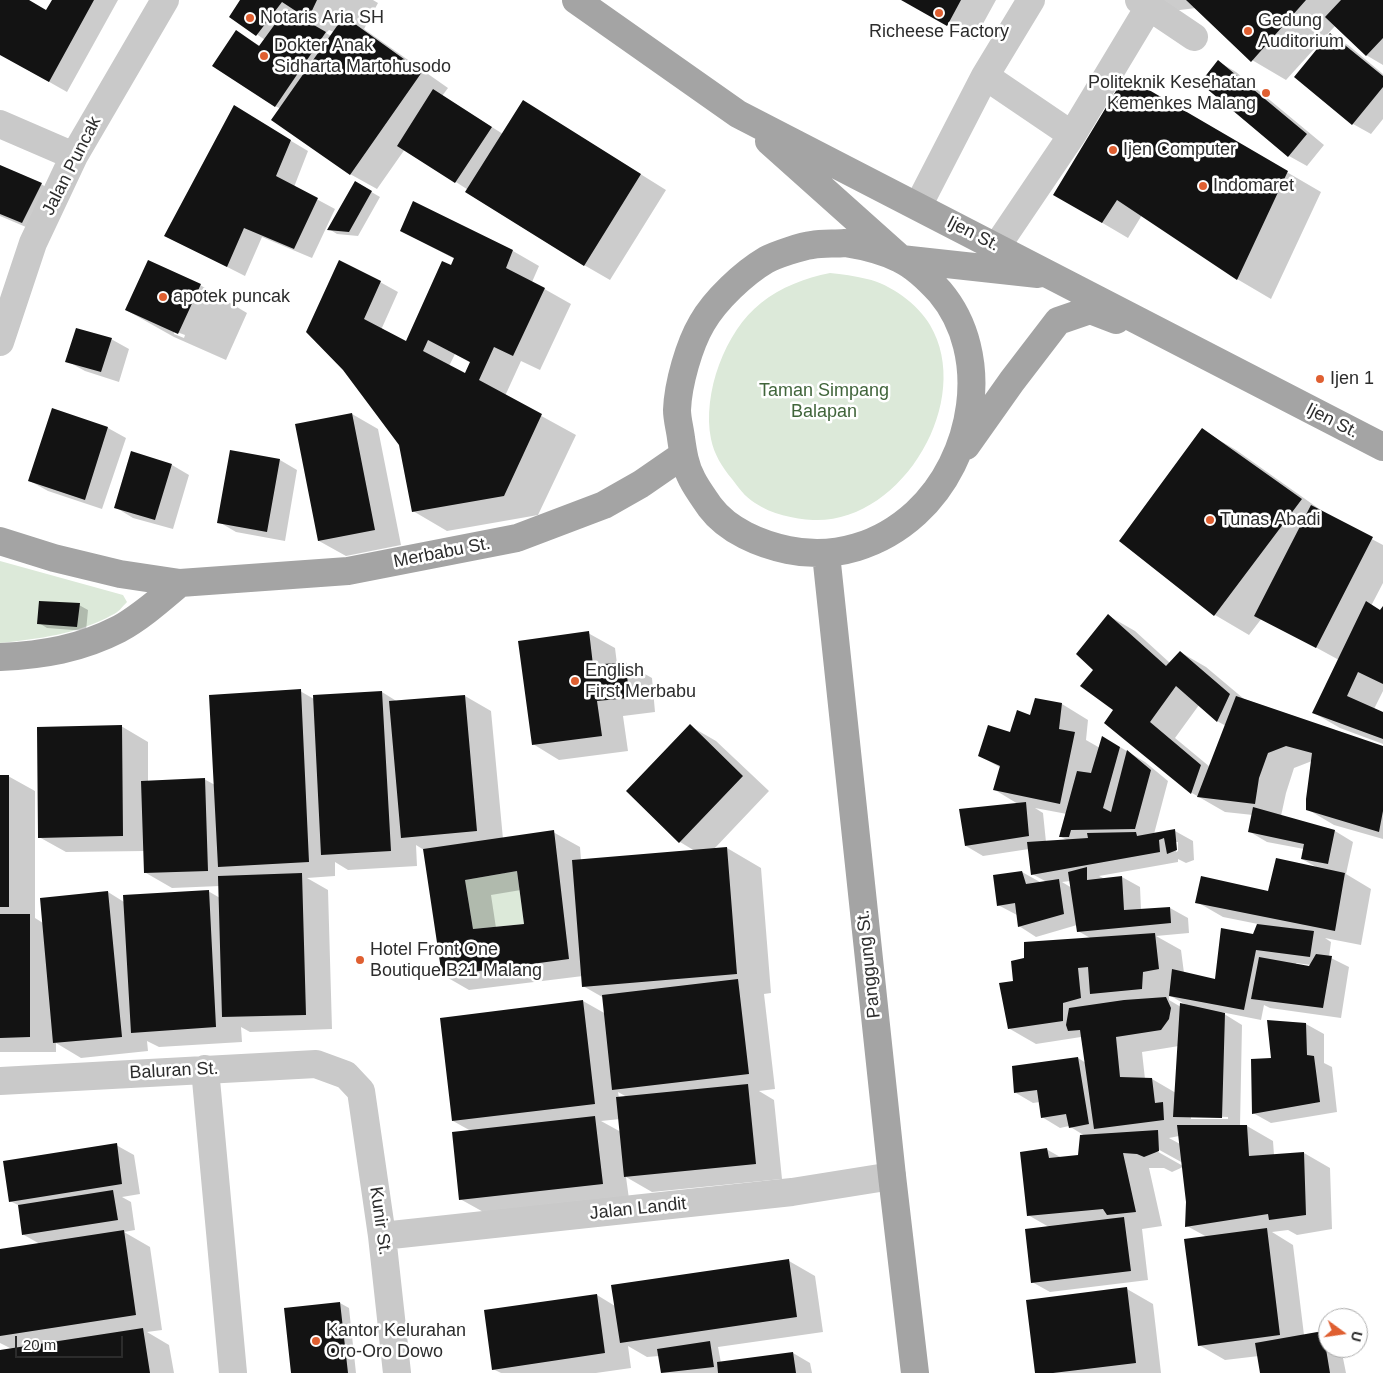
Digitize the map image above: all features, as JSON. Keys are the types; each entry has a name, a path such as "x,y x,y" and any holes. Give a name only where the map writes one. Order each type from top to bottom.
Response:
{"main road":[{"name":"Ijen St.","path":"576,0 738,114 1383,447"},
{"path":"738,114 901,259 929,280 950,305 960,323 967,344 971,367 972,393 966,424 952,465"},
{"path":"1052,276 901,259 873,248 845,243 811,245 767,259 743,277 718,301 701,324 684,366 677,410 683,455 692,479 712,510 737,531 767,546 796,552 826,554 862,546 892,531 916,512 935,490 1058,321 1090,310 1183,345"},
{"name":"Merbabu St.","path":"0,541 54,558 120,574 180,583 348,571 517,538 604,505 641,484 683,455"},
{"name":"Panggung St.","path":"826,554 892,1176 915,1373"},
{"path":"0,657 37,655 89,643 143,614 180,583"}],"street":[{"name":"Jalan Puncak","path":"0,342 34,243 74,156 165,0"},
{"path":"918,206 985,76 1031,0"},
{"path":"996,246 1072,135 1144,3 1194,37"},
{"path":"985,76 1072,135"},
{"path":"0,124 74,156"},
{"name":"Baluran St.","path":"0,1082 316,1064 346,1075"},
{"path":"205,1069 233,1373"},
{"name":"Kunir St.","path":"346,1075 361,1092 382,1236 397,1373"},
{"name":"Jalan Landit","path":"382,1236 792,1192 892,1176"}],"green space":[{"name":"Taman Simpang Balapan","path":"830,273 867,279 885,285 903,296 925,317 942,355 943,388 936,421 921,452 901,480 875,502 845,516 813,520 791,517 768,510 751,501 739,489 714,450 709,421 710,403 713,384 727,346 748,315 769,297 785,288 802,280"},
{"path":"0,561 123,595 127,602 114,614 86,627 43,637 0,643"},
{"path":"517,871 524,924 473,929 465,880"}],"building":[{"path":"0,0 29,0 46,10 52,0 94,0 49,82 0,55"},
{"name":"Notaris Aria SH","path":"240,0 317,0 308,19 282,2 256,36 229,17"},
{"name":"Richeese Factory","path":"901,0 961,0 947,26"},
{"name":"Gedung Auditorium","path":"1186,0 1306,0 1251,62"},
{"path":"1341,0 1383,0 1383,38 1366,56 1325,17"},
{"name":"Dokter Anak Sidharta Martohusodo","path":"286,9 326,32 275,107 212,66 236,30 259,46"},
{"path":"344,16 422,72 350,175 271,120"},
{"path":"1330,33 1383,76 1383,87 1352,125 1294,77"},
{"path":"1218,60 1307,134 1288,157 1200,83"},
{"name":"Indomaret","path":"1125,76 1288,171 1237,280 1117,200 1102,223 1053,195"},
{"path":"433,89 492,127 455,183 397,146"},
{"path":"523,100 641,174 584,266 465,192"},
{"path":"234,105 291,140 276,176 318,198 294,249 244,228 227,267 164,236"},
{"path":"0,165 42,183 22,223 0,214"},
{"path":"355,181 372,191 349,232 327,230"},
{"path":"413,201 513,250 506,268 545,288 513,356 494,347 479,380 542,414 504,496 412,512 399,445 343,370 306,332 339,260 381,281 364,319 406,341 442,261 451,265 454,258 400,231","holes":["428,340 470,362 465,373 423,351"]},
{"name":"apotek puncak","path":"148,260 201,284 178,334 125,310"},
{"path":"76,328 112,338 101,372 65,362"},
{"path":"52,408 108,427 85,500 28,481"},
{"path":"352,413 375,530 318,541 295,424"},
{"name":"Tunas Abadi","path":"1202,428 1302,499 1214,616 1119,541"},
{"path":"230,450 280,459 267,532 217,523"},
{"path":"131,451 172,464 155,520 114,508"},
{"path":"1311,505 1373,537 1316,648 1254,616"},
{"path":"39,601 80,603 77,627 37,624"},
{"path":"1366,601 1380,610 1383,606 1383,684 1358,672 1347,696 1383,712 1383,739 1312,713"},
{"path":"1108,614 1166,666 1180,651 1230,694 1217,722 1176,686 1150,722 1201,765 1191,794 1104,723 1113,710 1080,686 1093,670 1076,654"},
{"name":"English First Merbabu","path":"589,631 593,665 626,662 629,698 597,701 602,736 532,745 518,641"},
{"path":"301,689 309,862 218,867 209,695"},
{"path":"382,691 391,851 321,855 313,695"},
{"path":"465,695 477,831 401,838 389,701"},
{"path":"1236,696 1383,746 1383,811 1379,832 1306,810 1312,753 1286,746 1268,753 1259,778 1255,804 1197,797"},
{"path":"1035,698 1062,703 1059,729 1075,732 1060,804 993,790 1000,766 978,756 988,725 1010,732 1017,710 1030,715"},
{"path":"690,724 743,776 679,843 626,791"},
{"path":"122,725 123,836 38,838 37,727"},
{"path":"1102,736 1120,747 1103,808 1111,812 1127,750 1151,770 1135,829 1071,830 1069,837 1059,837 1077,771 1091,773"},
{"path":"0,775 9,775 9,907 0,907"},
{"path":"205,778 208,871 144,873 141,781"},
{"path":"1026,802 1029,836 965,846 959,809"},
{"path":"1253,807 1335,830 1328,864 1301,859 1304,844 1248,832"},
{"path":"1175,829 1177,850 1167,854 1164,838 1159,840 1160,852 1031,875 1027,842 1088,838 1087,833 1136,832 1137,836"},
{"path":"554,830 569,959 442,976 423,849","holes":["517,871 524,924 473,929 465,880"]},
{"path":"727,847 737,974 582,987 572,860"},
{"path":"1276,858 1345,873 1335,931 1195,903 1201,876 1268,891"},
{"path":"1087,867 1087,880 1122,876 1124,910 1170,907 1171,923 1077,932 1068,872"},
{"path":"1022,871 1026,884 1059,879 1064,914 1018,927 1015,903 997,906 993,875"},
{"path":"302,873 306,1015 222,1017 218,876"},
{"path":"209,890 216,1027 131,1033 123,895"},
{"path":"108,891 122,1037 53,1043 40,898"},
{"path":"0,914 30,914 30,1037 0,1038"},
{"path":"1257,924 1314,931 1310,957 1256,950 1244,1010 1169,996 1172,969 1215,979 1221,928 1253,934"},
{"path":"1155,933 1159,969 1143,972 1142,989 1090,994 1088,967 1078,968 1081,998 1063,1003 1063,1021 1008,1029 999,983 1013,981 1011,961 1024,958 1024,942"},
{"path":"1316,954 1332,956 1323,1008 1251,999 1259,957 1309,966"},
{"path":"738,979 749,1074 612,1090 602,995"},
{"path":"1166,997 1171,1008 1169,1019 1161,1030 1116,1037 1120,1077 1152,1078 1155,1103 1163,1102 1164,1120 1094,1129 1080,1030 1068,1031 1066,1025 1069,1008 1124,1000"},
{"path":"583,1000 595,1104 452,1121 440,1018"},
{"path":"1180,1003 1225,1013 1222,1118 1173,1117"},
{"path":"1267,1020 1306,1023 1307,1055 1314,1056 1320,1102 1252,1114 1251,1059 1271,1058"},
{"path":"1078,1057 1089,1124 1069,1128 1066,1114 1041,1118 1037,1090 1014,1093 1012,1066"},
{"path":"748,1084 756,1164 624,1177 616,1097"},
{"path":"595,1116 603,1184 459,1200 452,1132"},
{"path":"1177,1125 1247,1125 1249,1156 1304,1152 1306,1215 1269,1220 1268,1214 1185,1227 1186,1202"},
{"path":"1158,1130 1159,1151 1144,1157 1137,1154 1123,1153 1136,1212 1107,1215 1103,1209 1027,1216 1020,1152 1047,1148 1049,1158 1078,1155 1080,1135"},
{"path":"117,1143 122,1184 9,1202 3,1161"},
{"path":"113,1190 118,1220 22,1235 18,1205"},
{"path":"1124,1217 1131,1271 1031,1283 1025,1229"},
{"path":"1267,1228 1280,1335 1198,1346 1184,1239"},
{"path":"124,1230 136,1315 0,1336 0,1249"},
{"path":"789,1259 797,1317 620,1343 611,1285"},
{"path":"1127,1287 1136,1363 1053,1373 1035,1373 1026,1300"},
{"path":"597,1294 605,1353 492,1370 484,1310"},
{"name":"Kantor Kelurahan Oro-Oro Dowo","path":"340,1302 348,1373 291,1373 284,1308"},
{"path":"143,1328 150,1373 0,1373 0,1350"},
{"path":"1318,1332 1318,1358 1328,1358 1330,1373 1260,1373 1255,1343"},
{"path":"710,1341 714,1367 661,1373 657,1349"},
{"path":"793,1352 796,1373 718,1373 717,1362"}],"place":[{"name":"Richeese Factory","path":"939,13"},
{"name":"Notaris Aria SH","path":"250,18"},
{"name":"Gedung Auditorium","path":"1248,31"},
{"name":"Dokter Anak Sidharta Martohusodo","path":"264,56"},
{"name":"Politeknik Kesehatan Kemenkes Malang","path":"1266,93"},
{"name":"Ijen Computer","path":"1113,150"},
{"name":"Indomaret","path":"1203,186"},
{"name":"apotek puncak","path":"163,297"},
{"name":"Ijen 1","path":"1320,379"},
{"name":"Tunas Abadi","path":"1210,520"},
{"name":"English First Merbabu","path":"575,681"},
{"name":"Hotel Front One Boutique B21 Malang","path":"360,960"},
{"name":"Kantor Kelurahan Oro-Oro Dowo","path":"316,1341"}]}
